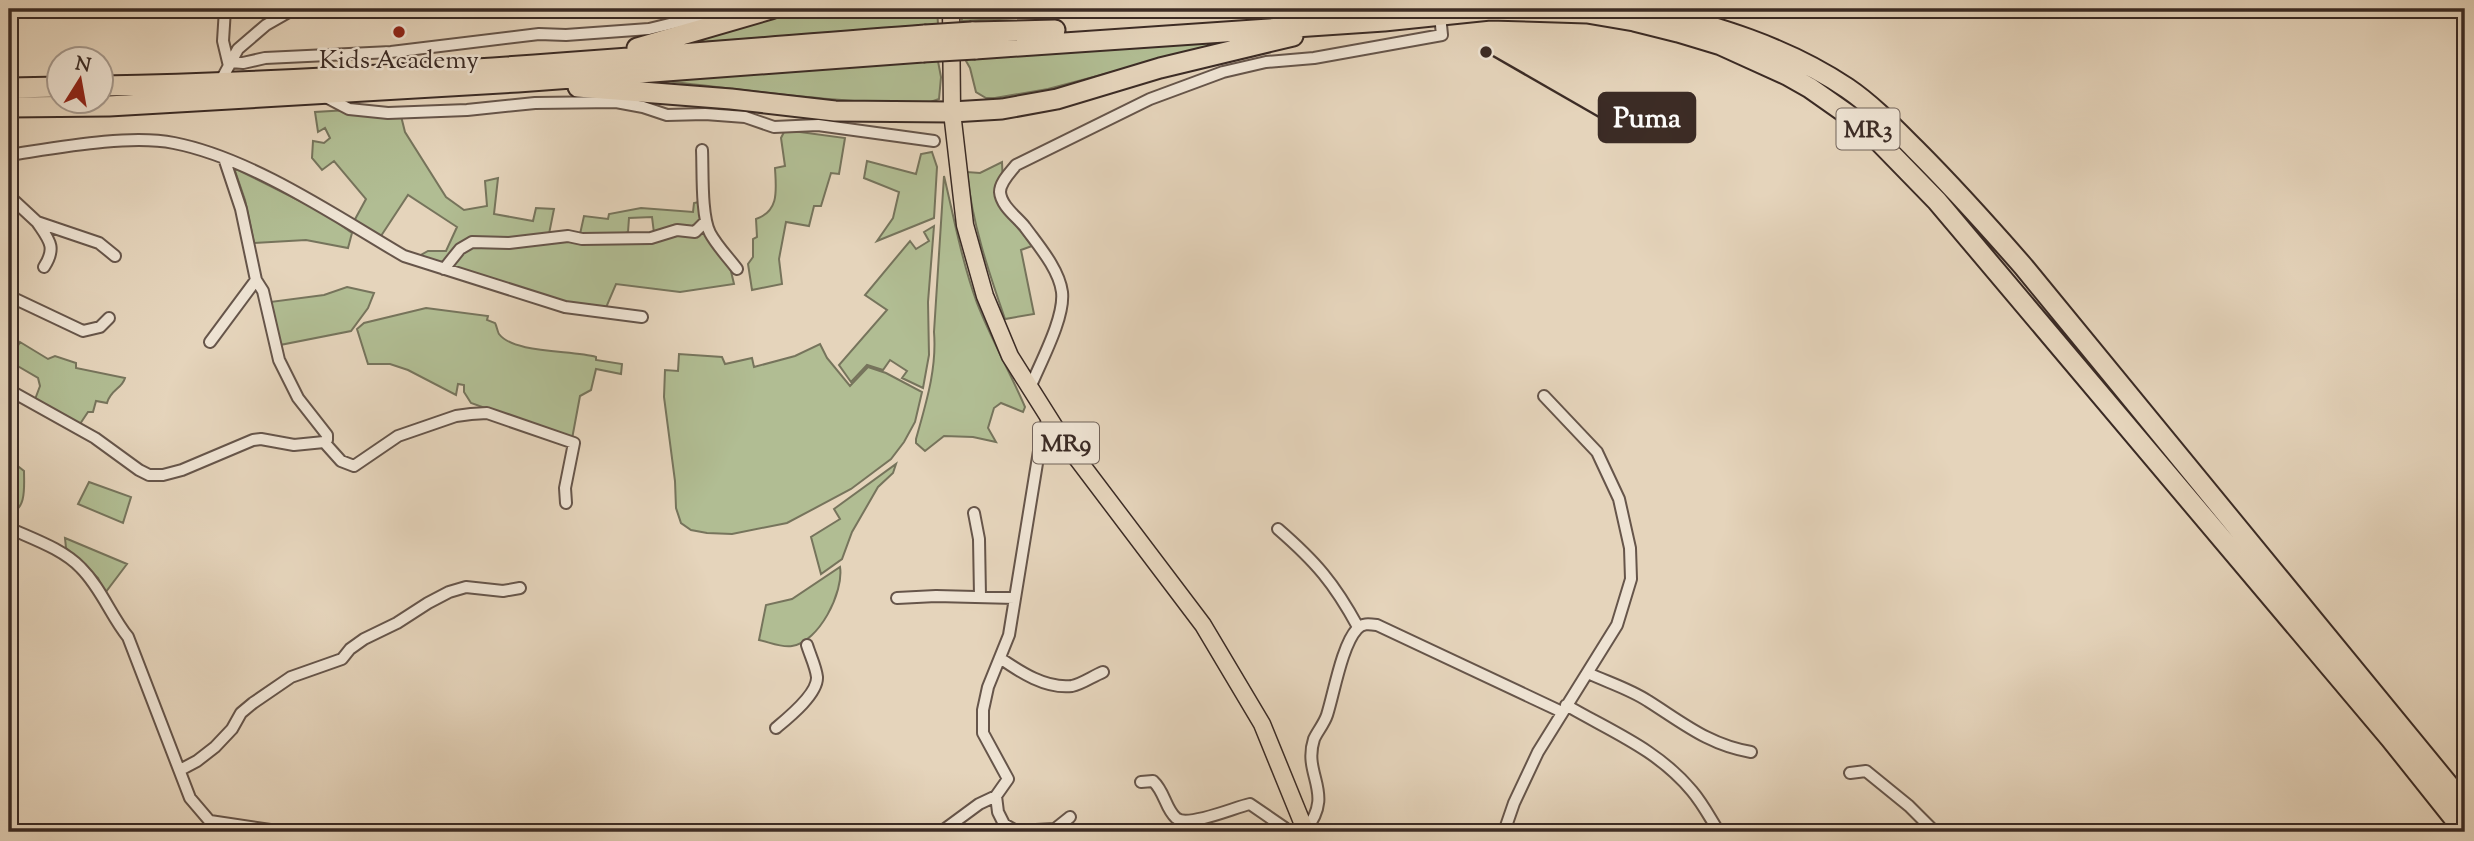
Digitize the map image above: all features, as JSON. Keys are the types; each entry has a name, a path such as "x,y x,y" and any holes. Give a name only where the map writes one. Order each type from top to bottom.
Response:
{"highway":[{"path":"557,63 648,46 771,9"},
{"name":"MR3","path":"1645,9 1762,43 1822,72 1877,111 1956,190 2023,266 2465,805"},
{"name":"MR3","path":"116,86 219,84 973,41 1147,36 1385,12 1440,15 1490,10 1587,13 1678,32 1721,45 1810,88 1864,126 1937,201 2390,738 2465,832"},
{"path":"518,82 732,99 835,111 952,112 1002,109 1057,99 1160,68 1385,12"},
{"name":"MR3","path":"9,107 109,106 518,82 924,44"},
{"path":"9,88 46,87"}],"main road":[{"name":"MR9","path":"951,9 952,112 965,225 985,296 1010,356 1063,440 1203,625 1262,724 1304,827"}],"street":[{"path":"225,9 223,41 230,64"},
{"path":"219,84 239,49 266,25 294,9"},
{"path":"230,64 265,58 311,58 391,52 539,34 566,35 649,29 732,9"},
{"path":"1385,12 1390,43"},
{"path":"1030,388 1061,309 1062,291 1055,272 1024,226 1004,203 1000,193 1002,183 1016,165 1150,99 1223,72 1266,62 1314,58 1442,35 1440,15"},
{"path":"320,93 349,109 388,113 467,110 535,103 616,102 667,115 745,117 774,127 818,125 934,141"},
{"path":"9,155 87,144 172,142 242,164 404,256 565,307 642,317"},
{"path":"702,150 706,221 709,231 737,269"},
{"path":"223,158 241,209 256,279 263,291 279,360 299,398 327,435 324,442"},
{"path":"9,196 37,222 52,250 44,267"},
{"path":"444,270 460,249 472,243 509,243 568,236 582,239 651,238 677,230 695,232 706,221"},
{"path":"37,222 99,243 116,256"},
{"path":"209,342 256,279"},
{"path":"9,296 83,331 100,327 110,318"},
{"path":"9,390 95,438 149,475 182,470 253,440 294,445 324,442"},
{"path":"1504,832 1514,803 1538,752 1617,625 1631,579 1630,548 1619,499 1597,452 1544,396"},
{"path":"324,442 341,461 354,466 398,436 424,425 456,416 487,413 574,443 565,488 566,503"},
{"path":"941,832 979,804 996,796 1008,779 983,733 983,710 988,687 1009,635 1039,451 1048,416"},
{"path":"974,513 979,539 980,596"},
{"path":"9,528 53,548 81,567 115,614 128,637 190,798 219,832"},
{"path":"1278,529 1313,560 1340,594 1358,627"},
{"path":"180,770 215,747 232,729 242,713 291,677 342,659 364,639 449,592 466,587 503,591 520,588"},
{"path":"897,598 1015,598"},
{"path":"1141,782 1153,781 1162,789 1166,802 1177,818 1184,821 1197,820 1250,804 1284,830 1304,827 1316,818 1320,806 1313,763 1315,738 1326,718 1349,643 1358,627 1366,624 1377,625 1635,742 1661,761 1693,792 1719,832"},
{"path":"776,728 791,716 816,684 817,675 807,645"},
{"path":"1000,658 1022,673 1048,684 1073,686 1102,672"},
{"path":"1588,673 1646,699 1673,719 1719,745 1751,752"},
{"path":"1850,773 1866,771 1909,806 1935,832"},
{"path":"996,796 1004,824 1016,831 1055,829 1070,817"},
{"path":"210,821 285,832"}],"green space":[{"path":"804,9 937,9 938,24 680,44"},
{"path":"961,9 1194,9 962,21"},
{"path":"1241,38 1048,89 995,98 986,98 976,92 970,68 962,54"},
{"path":"937,56 941,77 939,99 919,104 897,105 800,96 639,78"},
{"path":"348,110 401,116 405,132 446,197 464,210 487,206 485,181 498,178 494,214 533,221 536,208 554,209 549,234 527,239 475,239 442,265 419,256 428,251 446,251 457,227 408,195 379,239 353,223 366,199 334,161 322,170 312,158 313,141 324,143 330,138 325,128 318,132 315,112"},
{"path":"785,130 845,138 839,174 831,173 821,206 814,206 809,226 786,222 779,259 782,284 752,290 748,264 753,257 753,239 757,237 756,219 773,205 776,191 775,168 785,166 781,138"},
{"path":"932,152 937,167 934,218 877,241 893,218 899,192 864,178 867,161 916,174 921,154"},
{"path":"1002,162 1004,210 1032,246 1021,250 1034,314 1005,319 977,228 967,172 980,173"},
{"path":"234,168 324,213 352,233 348,248 306,240 254,243 245,200"},
{"path":"944,176 977,303 1025,407 1023,412 1001,403 994,408 988,428 996,442 973,437 944,436 925,451 916,443 916,439 934,359"},
{"path":"699,202 704,220 695,229 654,233 652,217 629,218 628,232 621,235 580,234 584,216 608,219 609,214 641,208 693,212 694,203"},
{"path":"705,226 730,267 734,284 680,292 616,284 605,310 559,304 450,266 467,247 553,239 586,242"},
{"path":"934,226 928,302 929,355 923,388 902,378 907,371 890,360 883,370 867,365 851,382 839,365 887,310 865,295 910,241 916,249 929,241 924,232"},
{"path":"347,287 374,293 368,308 351,331 280,345 270,302 324,295"},
{"path":"426,308 488,316 487,320 495,323 499,334 517,345 586,355 596,357 596,360 622,364 621,374 596,369 591,390 580,396 572,439 471,403 464,392 464,385 458,384 456,395 408,370 390,364 368,364 357,329 364,323"},
{"path":"20,342 48,359 55,356 76,363 76,368 125,378 107,403 96,401 93,412 88,412 78,427 34,402 40,386 38,378 9,361"},
{"path":"820,344 827,358 850,386 868,367 886,373 922,392 915,422 891,459 851,489 787,523 732,534 691,530 681,523 676,508 664,397 665,370 678,371 679,354 722,357 725,364 752,358 754,367 795,356"},
{"path":"9,459 24,471 24,483 22,502 15,511 9,513"},
{"path":"896,464 893,473 878,487 852,532 842,559 821,574 811,537 840,519 834,509"},
{"path":"89,482 131,497 123,523 78,504"},
{"path":"65,538 127,564 105,593 98,578 66,548"},
{"path":"840,567 834,602 820,626 811,635 792,646 780,646 759,640 766,605 792,599"}],"place":[{"name":"Kids Academy","path":"399,32"},
{"name":"Puma","path":"1486,52"}]}
